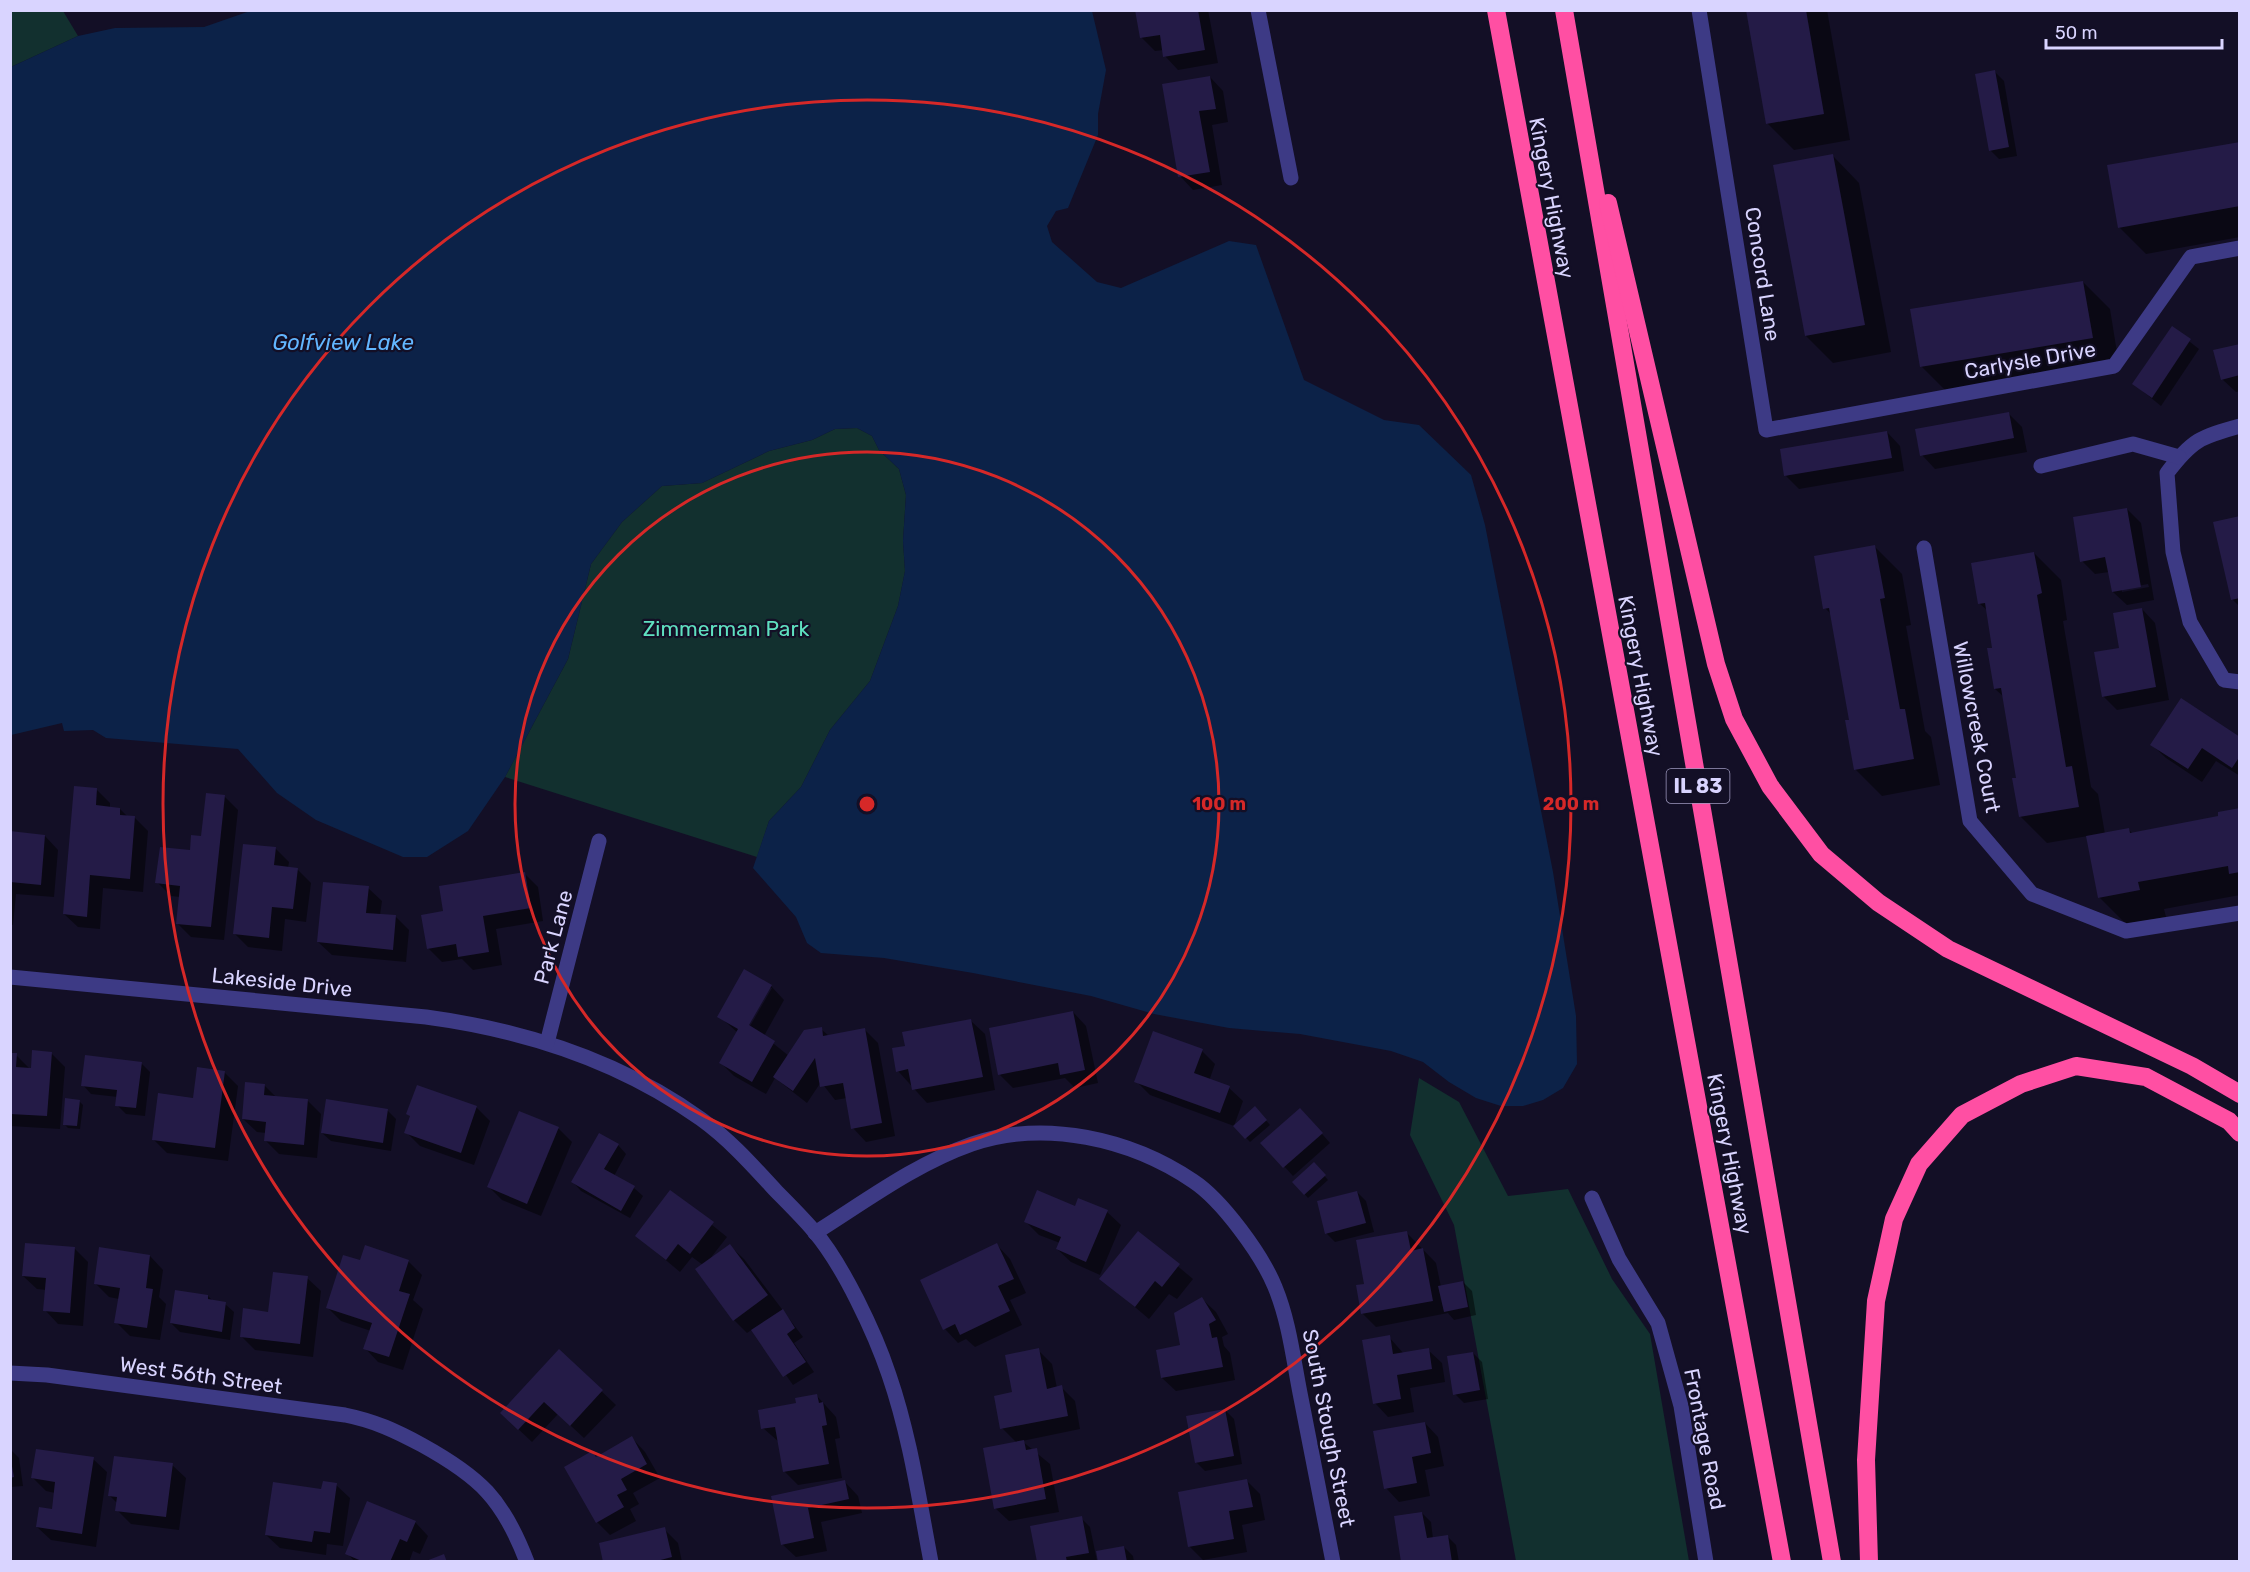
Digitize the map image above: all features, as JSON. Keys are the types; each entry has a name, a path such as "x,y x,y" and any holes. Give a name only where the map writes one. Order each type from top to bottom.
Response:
{"highway":[{"name":"Kingery Highway","path":"1496,10 1782,1562"},
{"name":"Kingery Highway","path":"1564,10 1832,1562"},
{"path":"1571,51 1654,387 1716,664 1734,719 1770,786 1821,854 1879,903 1948,950 2192,1066 2240,1094"},
{"path":"1869,1562 1866,1460 1876,1301 1894,1219 1919,1164 1962,1115 2021,1084 2076,1066 2146,1077 2229,1121 2240,1133"}],"street":[{"path":"1258,10 1291,178"},
{"name":"Concord Lane","path":"1698,10 1766,430 1881,409"},
{"name":"Carlysle Drive","path":"1881,409 2114,366 2192,257 2240,248"},
{"path":"2240,426 2203,436 2179,457 2167,473 2173,552 2190,622 2224,680 2240,682"},
{"path":"2041,466 2133,444 2179,457"},
{"name":"Willowcreek Court","path":"1924,548 1970,821 2032,894 2126,931 2240,913"},
{"name":"Park Lane","path":"547,1043 599,841"},
{"name":"Lakeside Drive","path":"10,977 426,1017 487,1027 547,1043 626,1074 702,1119 742,1155 815,1233 852,1291 889,1374 903,1419 931,1562"},
{"name":"South Stough Street","path":"815,1233 940,1156 975,1143 1032,1134 1052,1133 1090,1138 1148,1157 1194,1182 1250,1242 1281,1303 1333,1562"},
{"name":"Frontage Road","path":"1592,1198 1618,1259 1658,1323 1681,1406 1706,1562"},
{"name":"West 56th Street","path":"10,1373 47,1375 345,1415 386,1425 462,1467 492,1496 515,1530 527,1562"}],"green space":[{"path":"10,11 63,11 78,36 11,67"},
{"name":"Zimmerman Park","path":"857,428 872,436 879,450 899,469 906,495 903,541 905,571 898,606 870,681 830,730 801,787 769,821 757,857 505,777 568,659 591,564 622,522 662,486 702,483 769,451 812,440 835,429"},
{"path":"1419,1078 1459,1102 1508,1196 1568,1189 1612,1279 1650,1334 1689,1561 1516,1561 1454,1225 1410,1135"}],"water":[{"name":"Golfview Lake","path":"253,10 1092,11 1106,70 1098,114 1098,135 1068,208 1056,211 1047,226 1052,242 1097,282 1121,288 1229,241 1256,245 1304,380 1384,420 1419,425 1471,475 1485,525 1553,872 1576,1016 1577,1064 1563,1088 1543,1100 1523,1106 1501,1106 1476,1098 1449,1082 1423,1062 1391,1051 1300,1034 1229,1028 1154,1014 1091,996 973,973 884,958 821,953 807,943 796,917 753,868 769,821 801,787 830,730 870,681 898,606 905,571 903,541 906,495 899,469 879,450 872,436 857,428 835,429 812,440 769,451 702,483 662,486 622,522 591,564 568,659 505,777 468,831 427,857 403,857 316,820 277,793 238,749 106,738 93,730 64,731 62,723 11,735 11,67 78,36 115,28 204,27"}],"building":[{"path":"1135,10 1198,10 1205,50 1163,57 1160,35 1140,38"},
{"path":"1746,10 1806,10 1824,114 1766,124"},
{"path":"1995,70 2009,147 1989,151 1975,74"},
{"path":"1210,76 1216,109 1199,111 1210,172 1178,177 1162,84"},
{"path":"2240,142 2240,206 2118,228 2107,165"},
{"path":"1833,154 1865,325 1805,336 1773,165"},
{"path":"2083,281 2093,338 1920,367 1910,309"},
{"path":"2172,326 2191,339 2152,398 2132,384"},
{"path":"2240,344 2240,375 2221,380 2213,350"},
{"path":"2009,412 2014,438 1920,456 1915,429"},
{"path":"1887,431 1892,458 1784,476 1780,449"},
{"path":"2127,508 2141,587 2112,592 2105,557 2080,562 2073,517"},
{"path":"2240,516 2240,598 2231,600 2213,522"},
{"path":"1875,545 1885,598 1880,599 1900,709 1905,709 1914,759 1854,770 1845,720 1849,720 1829,608 1823,609 1814,556"},
{"path":"2034,552 2042,593 2037,595 2066,767 2072,766 2079,807 2019,817 2012,778 2016,778 2001,688 1994,689 1987,648 1992,648 1985,603 1978,604 1971,563"},
{"path":"2142,608 2156,687 2102,697 2094,652 2119,648 2113,613"},
{"path":"2181,698 2240,737 2240,756 2232,768 2202,748 2188,769 2150,745"},
{"path":"74,786 97,788 96,805 120,808 120,815 135,816 130,879 90,875 87,917 63,914"},
{"path":"206,793 225,795 211,927 176,924 180,886 155,883 160,847 190,850 191,835 201,836"},
{"path":"2240,808 2240,872 2229,874 2228,866 2138,882 2140,890 2098,898 2086,836 2129,828 2130,833 2218,816 2218,812"},
{"path":"10,831 45,835 41,885 10,882"},
{"path":"243,844 276,847 274,865 298,868 293,909 272,907 269,938 233,934"},
{"path":"525,872 531,908 483,916 489,952 458,957 456,944 427,949 421,915 443,911 439,886"},
{"path":"323,882 369,886 366,913 396,915 393,950 317,942"},
{"path":"744,969 772,985 749,1025 775,1041 752,1082 719,1063 738,1029 717,1017"},
{"path":"1073,1011 1085,1070 1060,1075 1058,1063 998,1075 989,1028"},
{"path":"971,1019 983,1077 912,1090 908,1069 896,1072 892,1048 905,1046 902,1032"},
{"path":"822,1027 823,1036 865,1028 882,1123 851,1129 843,1083 820,1087 815,1058 793,1091 773,1077 804,1030"},
{"path":"1153,1031 1203,1049 1194,1073 1230,1086 1220,1113 1134,1082"},
{"path":"32,1050 52,1052 47,1116 10,1114 10,1053 17,1053 16,1067 31,1068"},
{"path":"85,1055 142,1062 136,1108 115,1106 117,1090 81,1086"},
{"path":"197,1067 225,1071 215,1148 152,1140 158,1093 193,1098"},
{"path":"245,1082 265,1084 264,1095 308,1099 304,1145 264,1141 266,1122 242,1119"},
{"path":"417,1085 477,1106 461,1153 404,1133 410,1116 406,1114"},
{"path":"65,1098 80,1100 77,1126 63,1125"},
{"path":"326,1099 388,1109 383,1143 321,1133"},
{"path":"1255,1106 1267,1120 1245,1139 1233,1126"},
{"path":"1300,1108 1323,1133 1283,1168 1260,1143"},
{"path":"519,1111 559,1127 527,1204 487,1187"},
{"path":"599,1133 619,1144 604,1169 635,1186 621,1211 571,1182"},
{"path":"1314,1162 1326,1175 1304,1195 1292,1182"},
{"path":"670,1190 714,1222 690,1254 678,1244 666,1260 635,1236"},
{"path":"1037,1190 1075,1206 1078,1198 1108,1210 1086,1262 1056,1249 1061,1237 1024,1222"},
{"path":"1357,1191 1366,1223 1325,1234 1317,1201"},
{"path":"1138,1231 1180,1264 1162,1287 1155,1281 1135,1307 1099,1279"},
{"path":"1407,1231 1411,1251 1423,1248 1433,1301 1361,1314 1356,1285 1364,1284 1356,1240"},
{"path":"25,1243 75,1247 70,1313 43,1311 46,1278 22,1276"},
{"path":"997,1243 1014,1279 998,1286 1010,1311 960,1335 955,1324 943,1330 920,1280"},
{"path":"730,1244 768,1295 733,1321 695,1269"},
{"path":"365,1245 409,1260 399,1291 410,1294 389,1357 363,1349 372,1323 326,1308 343,1255 360,1260"},
{"path":"99,1247 150,1255 146,1288 153,1289 147,1328 114,1323 120,1288 94,1284"},
{"path":"273,1272 308,1276 300,1344 240,1337 243,1308 268,1312"},
{"path":"1463,1281 1468,1307 1444,1312 1438,1286"},
{"path":"175,1290 208,1295 208,1299 226,1302 222,1332 170,1323"},
{"path":"1202,1297 1216,1320 1209,1324 1212,1338 1217,1337 1223,1367 1161,1378 1156,1350 1180,1345 1174,1313"},
{"path":"783,1309 795,1328 787,1334 806,1362 783,1377 751,1330"},
{"path":"1390,1335 1393,1354 1429,1348 1432,1369 1397,1375 1401,1399 1373,1404 1362,1340"},
{"path":"1039,1348 1047,1389 1062,1385 1068,1416 1000,1429 994,1396 1012,1392 1005,1355"},
{"path":"559,1349 603,1390 570,1426 544,1402 518,1430 500,1413"},
{"path":"1473,1352 1480,1390 1453,1395 1447,1356"},
{"path":"817,1394 819,1403 823,1402 827,1425 822,1426 829,1464 783,1472 775,1427 761,1429 758,1410 796,1403 795,1398"},
{"path":"1225,1409 1234,1456 1195,1463 1186,1416"},
{"path":"1425,1422 1431,1453 1412,1457 1417,1483 1384,1489 1373,1431"},
{"path":"632,1436 647,1464 621,1479 627,1490 617,1495 624,1507 596,1523 564,1467 592,1451 596,1457"},
{"path":"1024,1440 1026,1450 1037,1448 1046,1499 994,1509 983,1448"},
{"path":"36,1449 94,1457 82,1534 36,1527 39,1507 52,1509 55,1482 31,1478"},
{"path":"10,1456 14,1477 10,1478"},
{"path":"114,1456 173,1463 166,1517 115,1511 117,1497 108,1496"},
{"path":"1247,1479 1253,1507 1229,1511 1234,1539 1188,1547 1178,1492"},
{"path":"845,1480 849,1499 808,1508 814,1538 781,1545 771,1496"},
{"path":"323,1481 337,1483 330,1533 314,1531 312,1542 265,1535 273,1482 321,1489"},
{"path":"367,1501 416,1521 407,1542 400,1539 390,1562 364,1562 345,1554"},
{"path":"1422,1512 1427,1538 1448,1535 1452,1562 1401,1562 1394,1516"},
{"path":"1082,1516 1089,1553 1066,1557 1067,1562 1037,1562 1030,1526"},
{"path":"665,1527 672,1557 653,1562 603,1562 599,1543"},
{"path":"1124,1546 1127,1562 1098,1562 1096,1551"},
{"path":"444,1554 447,1562 426,1562 426,1561"}]}
